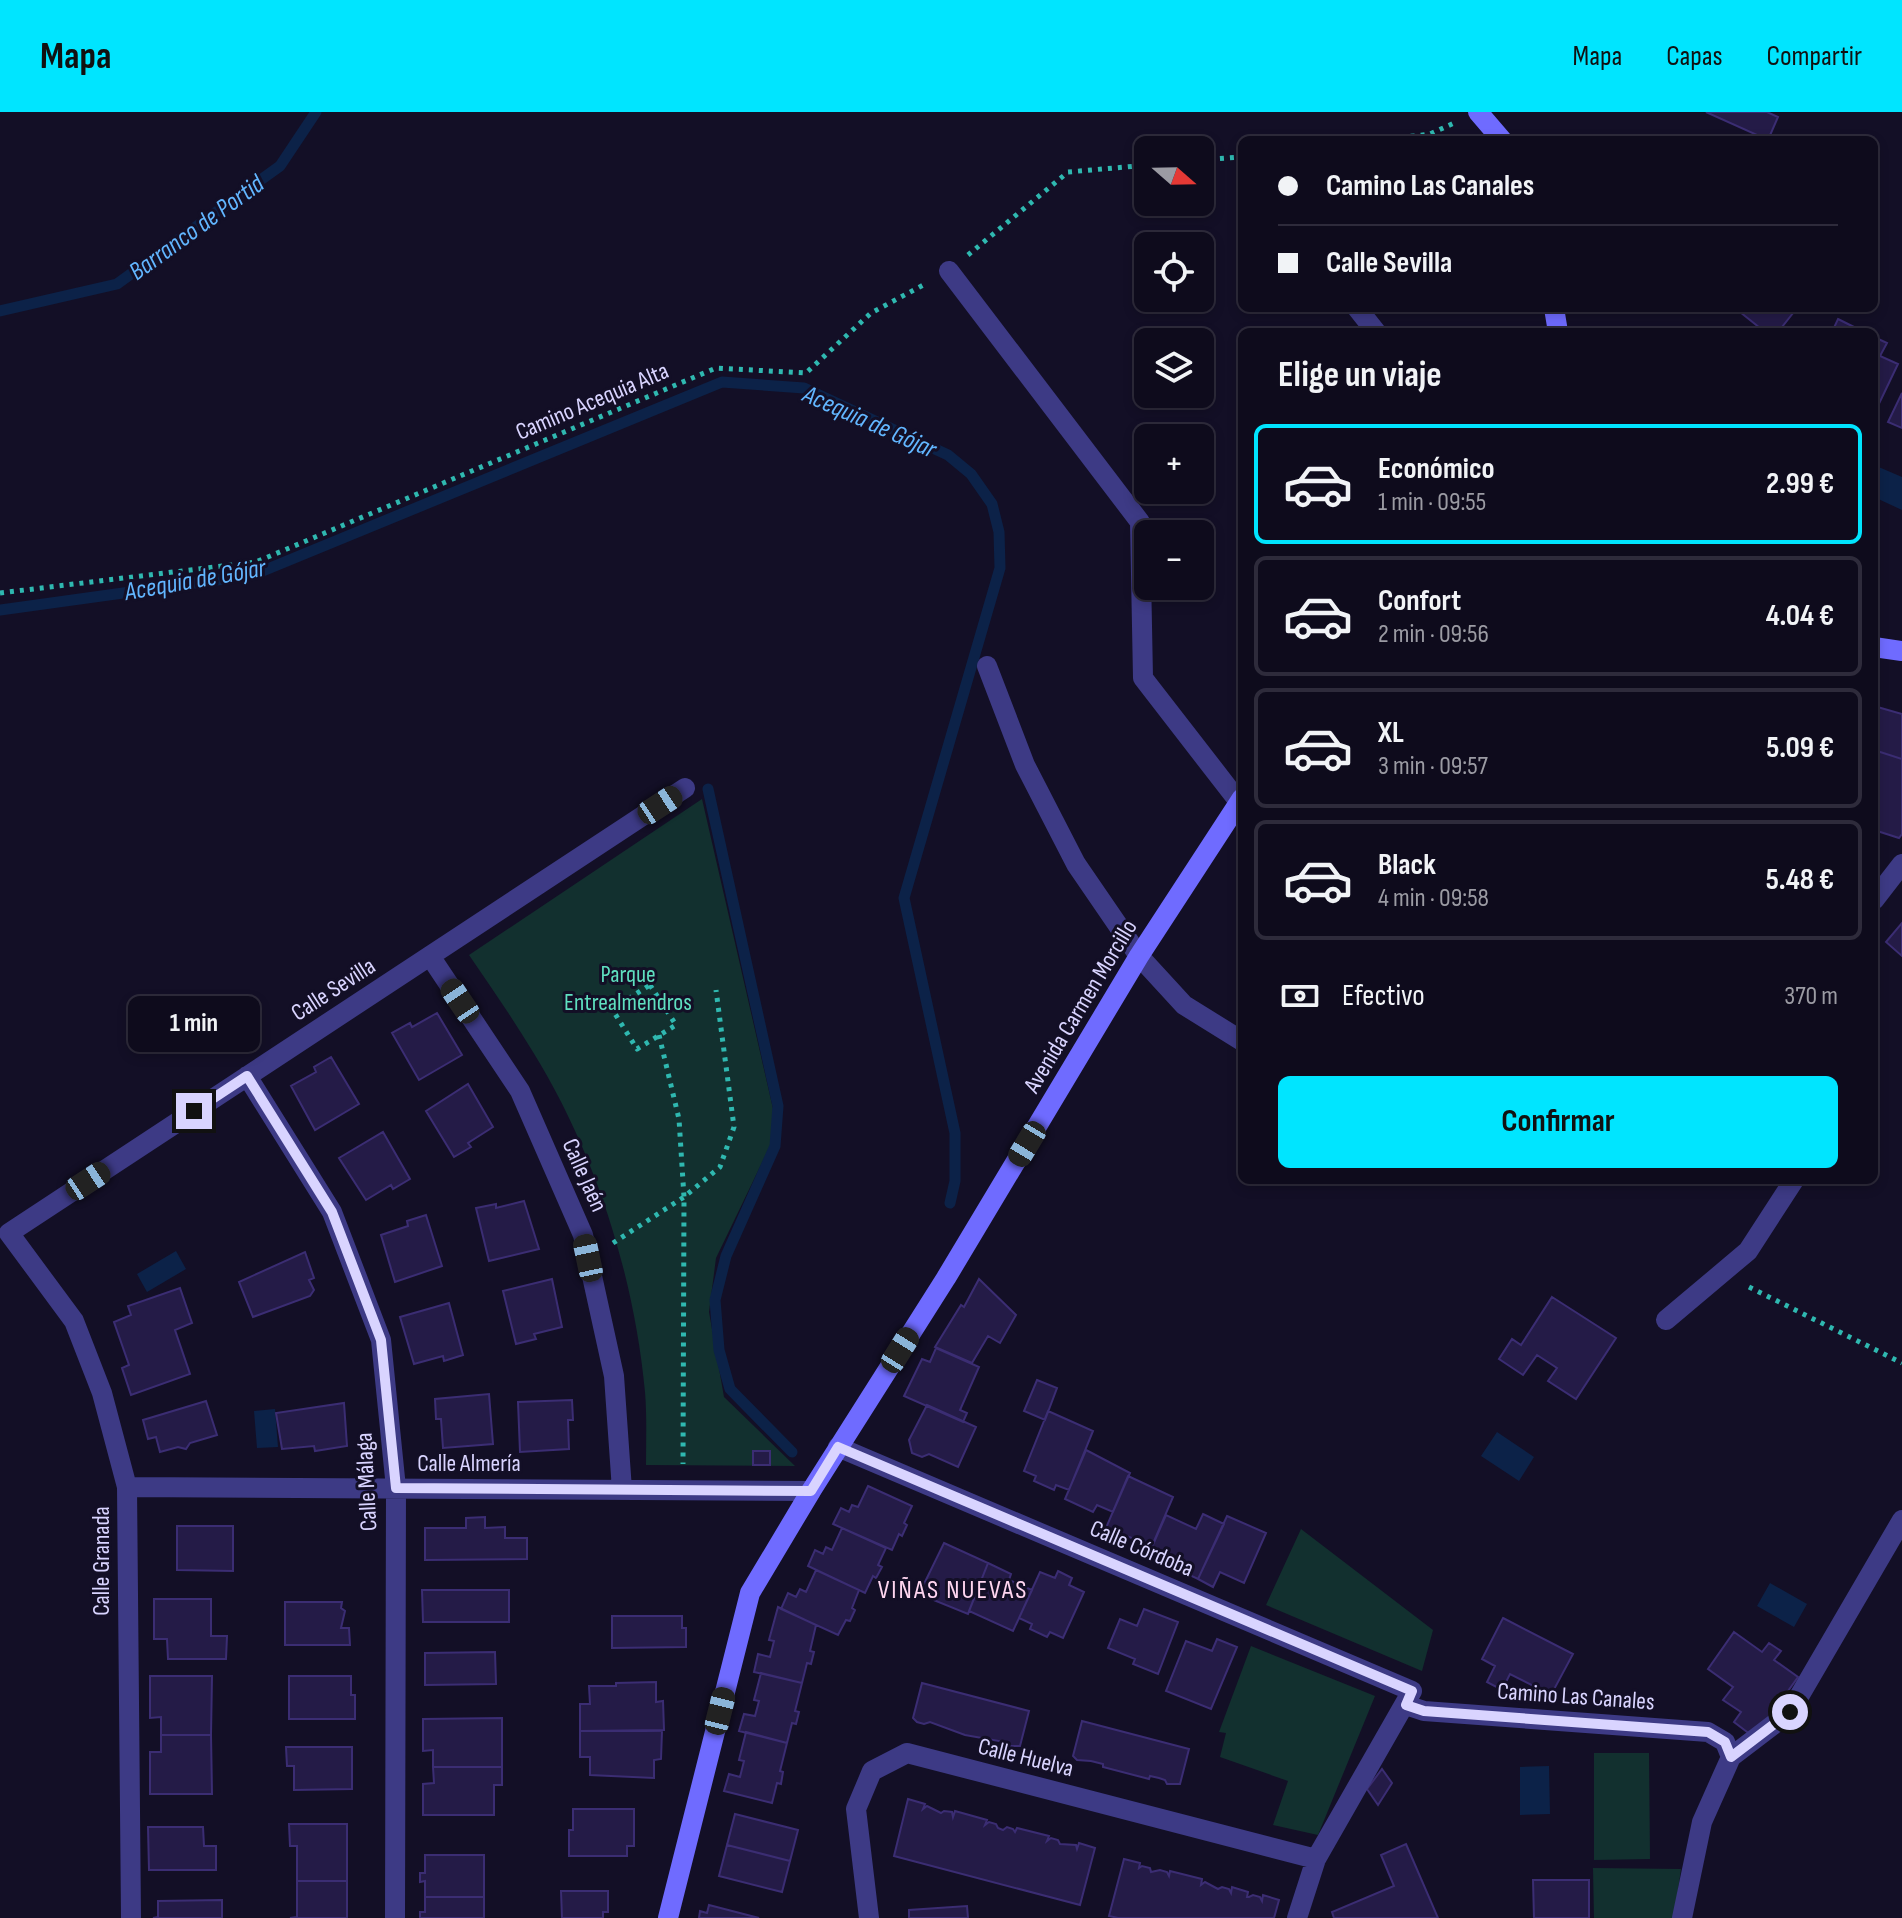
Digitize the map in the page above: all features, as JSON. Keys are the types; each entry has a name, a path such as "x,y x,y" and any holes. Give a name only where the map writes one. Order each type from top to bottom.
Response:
{"street":[{"path":"1472,115 1497,136"},
{"path":"949,271 1140,522 1143,678 1238,797"},
{"path":"1360,312 1373,328"},
{"path":"1878,648 1902,651"},
{"path":"987,666 1025,765 1076,864 1139,956 1184,1005 1238,1039"},
{"name":"Calle Sevilla","path":"9,1233 685,788"},
{"name":"Avenida Carmen Morcillo","path":"668,1918 750,1593 838,1447 946,1278 1139,956 1238,803"},
{"path":"1878,894 1889,876"},
{"name":"Calle Jaén","path":"430,956 520,1091 583,1235 614,1376 622,1490"},
{"name":"Calle Málaga","path":"247,1076 332,1212 381,1340 396,1488 395,1918"},
{"path":"1666,1320 1748,1251 1791,1184"},
{"name":"Calle Granada","path":"9,1233 74,1321 102,1393 127,1487 131,1918"},
{"name":"Calle Córdoba","path":"838,1447 1412,1691 1406,1705"},
{"name":"Calle Almería","path":"127,1487 811,1491"},
{"path":"1682,1918 1702,1822 1731,1757 1790,1712 1902,1520"},
{"path":"1297,1918 1316,1859 1406,1705"},
{"name":"Camino Las Canales","path":"1406,1705 1424,1711 1708,1732 1725,1742 1731,1757"},
{"name":"Calle Huelva","path":"869,1918 856,1809 872,1771 907,1753 1316,1859"}],"path":[{"path":"1414,136 1430,134 1472,115"},
{"path":"1214,159 1238,157"},
{"name":"Camino Acequia Alta","path":"0,593 256,562 716,368 806,373 871,313 949,271 1068,172 1134,166"},
{"path":"650,985 676,1025 659,1035 637,1049 612,1009 650,985"},
{"path":"588,1258 684,1197 720,1167 734,1127 716,990"},
{"path":"659,1035 679,1119 684,1197 683,1490"},
{"path":"1722,1273 1902,1363"}],"green space":[{"name":"Parque Entrealmendros","path":"702,799 774,1113 770,1146 716,1258 709,1312 724,1397 795,1466 646,1465 646,1401 640,1348 632,1304 608,1216 593,1173 555,1091 518,1027 469,955"},
{"path":"1301,1529 1433,1630 1422,1671 1266,1605"},
{"path":"1251,1646 1375,1696 1318,1835 1273,1825 1288,1781 1220,1757 1226,1733 1219,1732"},
{"path":"1594,1753 1649,1753 1650,1859 1594,1860"},
{"path":"1593,1868 1681,1869 1674,1918 1594,1918"}],"water":[{"path":"1878,467 1902,477 1902,510 1878,499"},
{"path":"176,1251 186,1269 147,1292 137,1274"},
{"path":"275,1409 278,1447 257,1448 254,1411"},
{"path":"1497,1432 1534,1457 1519,1481 1481,1456"},
{"path":"1770,1583 1807,1604 1794,1627 1757,1606"},
{"path":"1549,1766 1550,1814 1520,1815 1520,1767"}],"building":[{"path":"1706,112 1767,112 1778,117 1770,136 1759,136"},
{"path":"1740,312 1794,312 1781,328 1760,328"},
{"path":"1838,319 1856,328 1834,328"},
{"path":"1878,339 1887,343 1880,356 1898,364 1878,406"},
{"path":"1902,393 1902,428 1888,422"},
{"path":"1878,707 1902,714 1902,759 1878,751"},
{"path":"1878,751 1902,759 1902,834 1899,838 1878,831"},
{"path":"1902,923 1902,956 1886,942"},
{"path":"437,1013 462,1055 419,1080 392,1033 410,1023 412,1027"},
{"path":"331,1057 359,1104 315,1130 291,1086 316,1072 314,1067"},
{"path":"468,1084 493,1127 468,1143 471,1147 454,1157 426,1111"},
{"path":"383,1132 410,1179 393,1189 391,1185 366,1200 339,1158"},
{"path":"524,1201 539,1249 489,1261 476,1208 496,1204 496,1208"},
{"path":"426,1215 442,1266 395,1282 381,1235 408,1226 407,1221"},
{"path":"305,1252 314,1278 309,1280 314,1290 310,1296 253,1317 239,1282"},
{"path":"552,1279 562,1327 534,1334 536,1339 516,1344 503,1291"},
{"path":"979,1279 1016,1315 1000,1343 988,1336 972,1363 935,1347 961,1305 964,1307"},
{"path":"180,1288 192,1323 175,1330 190,1374 131,1395 122,1368 129,1365 114,1322 131,1315 128,1306"},
{"path":"1552,1297 1616,1338 1576,1399 1548,1381 1557,1368 1537,1355 1523,1375 1499,1359 1512,1339 1521,1345"},
{"path":"449,1303 463,1355 444,1361 443,1356 414,1364 400,1317"},
{"path":"936,1348 979,1367 960,1410 967,1413 963,1422 904,1396 922,1359 930,1362"},
{"path":"1037,1380 1057,1388 1045,1420 1024,1411"},
{"path":"489,1394 493,1444 443,1448 441,1419 436,1419 435,1399"},
{"path":"572,1400 573,1420 568,1420 569,1449 520,1452 518,1402"},
{"path":"206,1401 217,1435 190,1443 186,1449 178,1447 160,1452 156,1437 148,1439 143,1420"},
{"path":"344,1403 347,1446 315,1451 314,1446 282,1449 276,1413"},
{"path":"927,1405 976,1427 958,1467 929,1454 922,1457 912,1453 909,1440"},
{"path":"1048,1411 1093,1431 1069,1490 1056,1485 1054,1490 1034,1481 1036,1476 1024,1471"},
{"path":"1086,1450 1130,1473 1113,1512 1097,1505 1093,1512 1065,1499"},
{"path":"753,1451 770,1451 770,1465 753,1465"},
{"path":"1128,1476 1173,1497 1152,1546 1106,1528"},
{"path":"868,1486 912,1506 902,1536 899,1534 892,1550 833,1524 841,1508 849,1512 852,1505 858,1507"},
{"path":"1203,1514 1224,1524 1198,1579 1148,1556 1166,1515 1196,1529"},
{"path":"1227,1516 1266,1533 1244,1583 1220,1572 1213,1587 1198,1579"},
{"path":"485,1517 485,1528 505,1527 505,1538 527,1538 527,1559 425,1560 425,1528 466,1528 466,1518"},
{"path":"177,1526 233,1526 233,1571 177,1570"},
{"path":"842,1528 886,1548 878,1565 882,1567 876,1578 873,1576 865,1593 808,1566 815,1550 823,1554 826,1547 832,1550"},
{"path":"944,1543 988,1563 968,1614 931,1599 923,1586"},
{"path":"988,1563 1011,1574 1009,1580 1032,1590 1013,1631 969,1611"},
{"path":"816,1570 859,1590 850,1621 846,1620 838,1635 781,1609 788,1593 796,1597 800,1589 806,1592"},
{"path":"1058,1571 1072,1578 1069,1585 1084,1592 1063,1638 1050,1632 1047,1637 1030,1629 1032,1624 1019,1618 1040,1572 1055,1578"},
{"path":"422,1590 509,1590 509,1622 423,1622"},
{"path":"154,1599 211,1599 211,1636 227,1636 226,1659 168,1659 167,1639 154,1639"},
{"path":"285,1602 342,1602 341,1608 345,1611 341,1628 349,1628 350,1645 285,1645"},
{"path":"778,1607 816,1625 810,1651 814,1652 811,1664 807,1663 802,1683 754,1672 758,1654 770,1657 774,1641 769,1640"},
{"path":"1144,1609 1178,1622 1158,1674 1133,1664 1135,1659 1108,1648 1120,1619 1137,1626"},
{"path":"612,1616 682,1616 682,1628 686,1628 686,1647 612,1648"},
{"path":"1503,1618 1573,1654 1551,1695 1510,1674 1502,1690 1487,1682 1495,1666 1482,1659"},
{"path":"1734,1632 1762,1652 1769,1643 1781,1651 1774,1660 1798,1677 1768,1719 1751,1735 1734,1722 1741,1712 1723,1700 1733,1687 1708,1669"},
{"path":"1217,1639 1237,1647 1211,1709 1166,1691 1186,1641 1212,1651"},
{"path":"495,1652 496,1684 425,1685 425,1653"},
{"path":"761,1673 802,1683 795,1711 799,1712 796,1724 792,1723 787,1743 739,1731 744,1714 755,1716 759,1701 754,1700"},
{"path":"150,1676 212,1676 211,1735 161,1735 161,1717 150,1718"},
{"path":"289,1676 351,1676 355,1719 289,1719"},
{"path":"656,1682 656,1702 663,1701 664,1730 580,1731 580,1704 590,1704 589,1686"},
{"path":"922,1683 1029,1711 1020,1746 1006,1746 1005,1742 965,1735 930,1722 917,1722 913,1718"},
{"path":"502,1718 502,1767 433,1767 433,1750 423,1751 423,1719"},
{"path":"1082,1721 1189,1749 1180,1784 1167,1784 1159,1778 1150,1776 1149,1779 1103,1767 1103,1764 1077,1760 1073,1756"},
{"path":"580,1731 662,1731 661,1759 654,1760 654,1778 590,1775 590,1757 580,1757"},
{"path":"746,1732 787,1743 780,1771 783,1772 781,1784 777,1783 772,1803 724,1791 729,1774 740,1777 744,1761 739,1760"},
{"path":"161,1735 211,1735 212,1794 150,1794 150,1752 161,1752"},
{"path":"286,1747 352,1747 352,1789 294,1790 294,1766 287,1766"},
{"path":"433,1767 502,1767 502,1785 494,1785 494,1815 423,1815 423,1784 434,1783"},
{"path":"1382,1769 1392,1783 1378,1805 1367,1789"},
{"path":"908,1799 925,1804 923,1809 927,1806 941,1813 952,1812 953,1817 955,1811 987,1820 985,1825 989,1822 1003,1830 1007,1827 1015,1832 1017,1828 1049,1836 1047,1841 1051,1838 1060,1844 1076,1845 1077,1849 1079,1843 1095,1848 1080,1905 894,1856"},
{"path":"573,1809 634,1809 634,1846 627,1846 627,1856 569,1856"},
{"path":"735,1814 798,1830 790,1861 727,1845"},
{"path":"289,1824 347,1824 347,1881 297,1881 297,1846 290,1846"},
{"path":"148,1827 203,1827 204,1846 216,1846 216,1870 149,1870"},
{"path":"1406,1844 1438,1918 1334,1918 1332,1912 1394,1886 1381,1855"},
{"path":"727,1845 790,1861 782,1892 719,1876"},
{"path":"425,1855 484,1855 484,1897 425,1897 425,1881 420,1882 420,1873 425,1873"},
{"path":"1124,1859 1140,1863 1139,1868 1150,1868 1151,1872 1160,1870 1169,1876 1170,1871 1202,1879 1201,1885 1205,1882 1218,1889 1229,1889 1231,1893 1232,1887 1248,1892 1247,1897 1253,1895 1262,1901 1263,1895 1279,1900 1274,1918 1109,1916"},
{"path":"1533,1880 1589,1880 1589,1918 1534,1918"},
{"path":"297,1881 347,1881 347,1918 290,1918 297,1917"},
{"path":"561,1891 608,1891 608,1912 603,1912 603,1918 562,1918"},
{"path":"425,1897 484,1897 484,1918 420,1918 420,1912 425,1912"},
{"path":"222,1900 222,1918 153,1918 158,1917 158,1901"},
{"path":"709,1905 759,1918 699,1918 700,1911 707,1913"},
{"path":"967,1906 968,1918 909,1918 909,1910"}],"waterway":[{"name":"Barranco de Portid","path":"0,311 117,284 280,166 316,112"},
{"name":"Acequia de Gójar","path":"0,610 253,575 722,382 804,388 948,455 971,474 992,504 999,532 1000,568 904,898 955,1133 955,1181 950,1203"},
{"path":"708,789 778,1106 775,1146 726,1256 715,1300 719,1350 730,1389 792,1452"}],"district":[{"name":"VIÑAS NUEVAS","path":"953,1589"}],"route":[{"path":"194,1111 247,1076 332,1212 381,1340 396,1488 811,1491 838,1447 1412,1691 1406,1705 1424,1711 1708,1732 1725,1742 1731,1757 1790,1712"}]}
